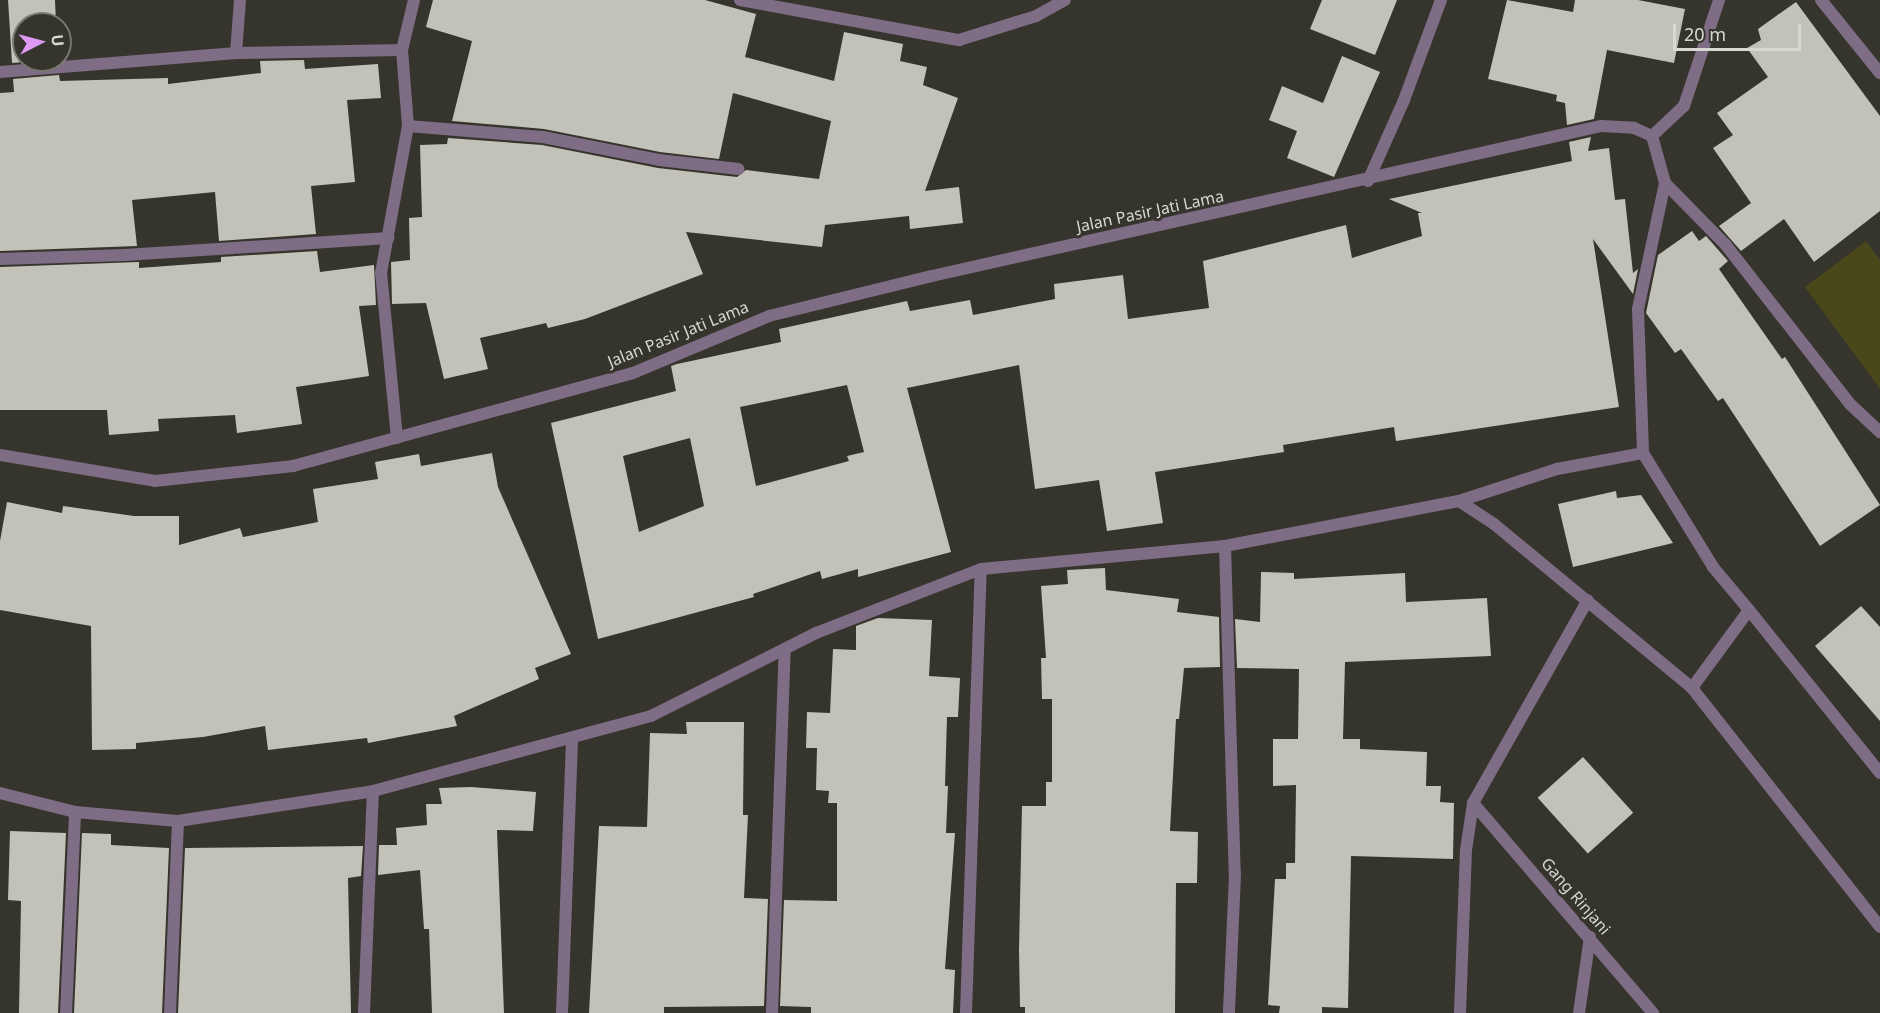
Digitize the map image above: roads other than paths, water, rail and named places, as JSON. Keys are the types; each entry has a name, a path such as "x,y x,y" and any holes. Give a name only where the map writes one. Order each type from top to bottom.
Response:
{"street":[{"path":"236,53 240,0"},
{"path":"396,438 381,273 408,126 402,50 414,0"},
{"path":"740,0 959,40 1036,16 1065,0"},
{"path":"1368,181 1404,100 1441,0"},
{"path":"1719,0 1684,106 1652,136 1665,183 1638,309 1643,453 1713,567 1880,773"},
{"path":"1821,0 1880,73"},
{"path":"0,72 236,53 402,50"},
{"path":"408,126 543,137 659,160 738,169"},
{"name":"Jalan Pasir Jati Lama","path":"0,455 155,481 292,466 633,373 769,316 1601,126 1634,129 1652,136"},
{"path":"1665,183 1725,244 1851,405 1880,432"},
{"path":"0,259 124,255 388,237"},
{"path":"0,793 75,812 178,821 373,791 651,716 816,633 981,569 1225,546 1459,501 1557,469 1643,453"},
{"path":"1459,501 1494,524 1692,688 1880,927"},
{"path":"1225,546 1234,874 1229,1013"},
{"path":"966,1013 981,569"},
{"path":"1460,1013 1466,850 1473,803 1588,600"},
{"path":"1692,688 1749,610"},
{"path":"772,1013 785,649"},
{"path":"562,1013 572,738"},
{"path":"364,1013 373,791"},
{"name":"Gang Rinjani","path":"1473,803 1653,1013"},
{"path":"66,1013 75,812"},
{"path":"170,1013 178,821"},
{"path":"1579,1013 1590,937"}]}
